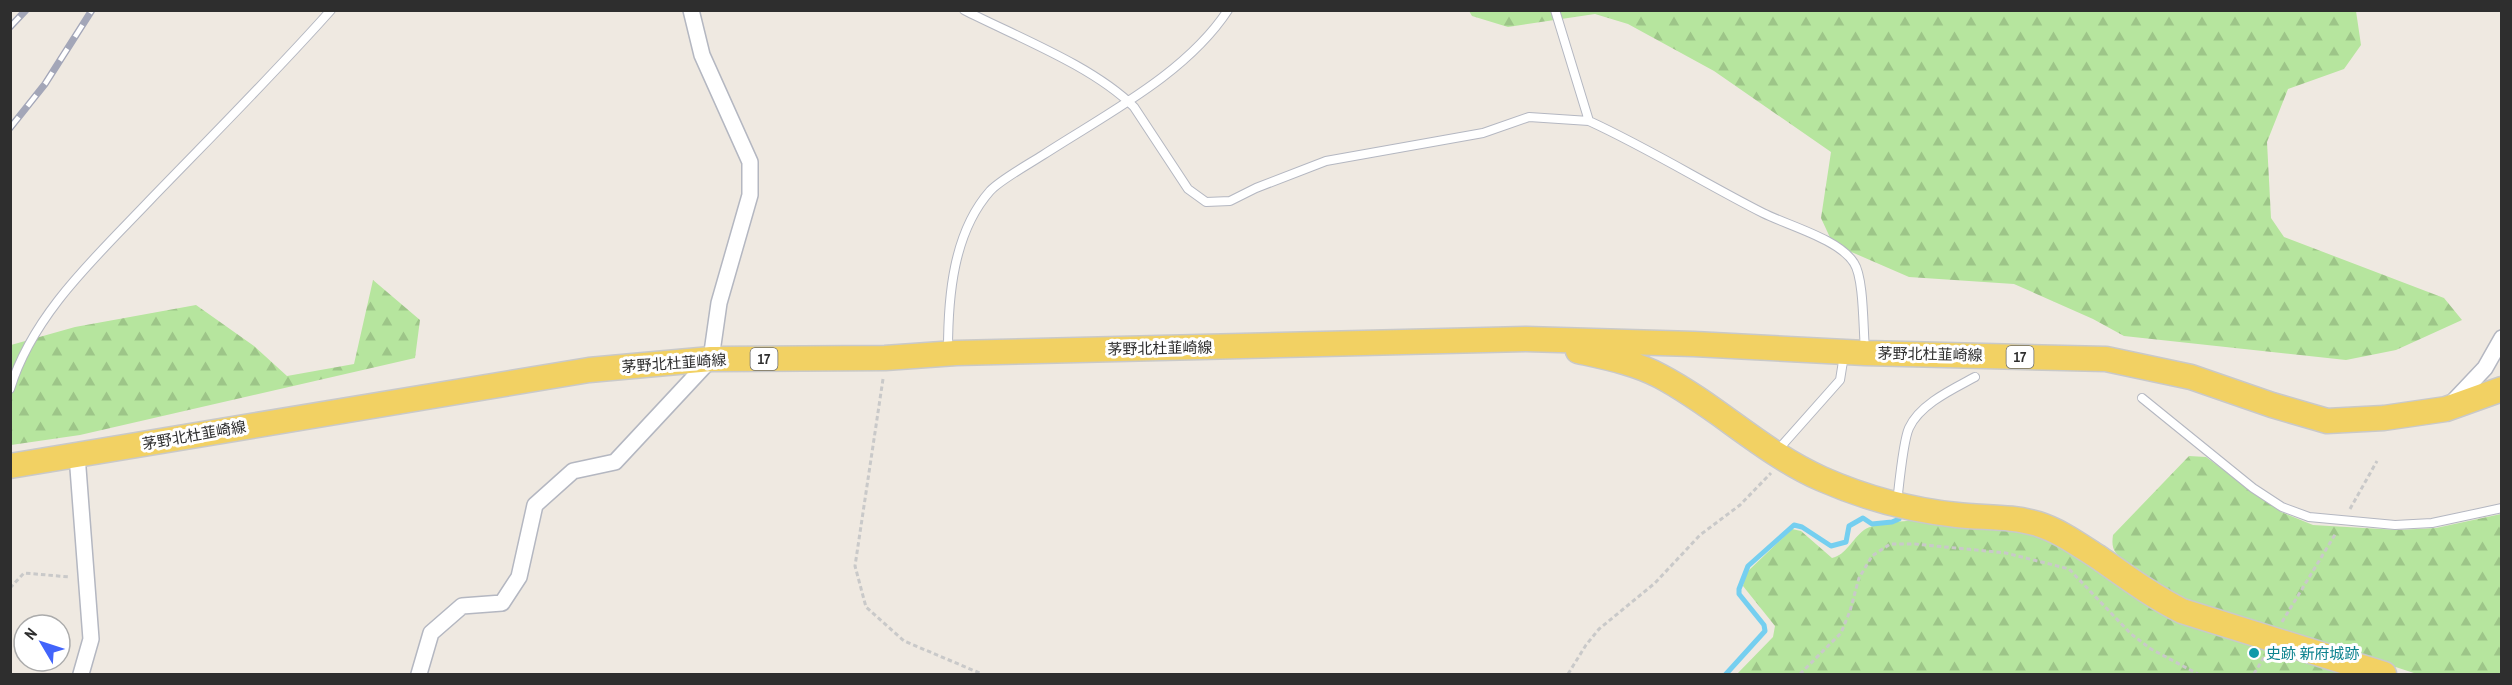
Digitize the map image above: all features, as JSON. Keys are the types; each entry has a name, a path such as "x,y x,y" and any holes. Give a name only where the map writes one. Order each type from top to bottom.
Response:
{"main road":[{"name":"茅野北杜韮崎線","path":"1526,339 1606,357 1659,375 1712,408 1781,456 1820,478 1896,506 1957,515 2015,519 2044,526 2070,539 2182,610 2384,675"},
{"name":"茅野北杜韮崎線","path":"10,466 589,370 711,359 885,358 948,353 1526,339 1694,344 1855,353 2106,360 2192,377 2272,405 2327,421 2384,418 2446,409 2502,389"}],"street":[{"path":"419,675 431,633 462,606 502,603 519,578 535,505 573,471 615,462 711,359 719,303 750,195 750,162 702,55 691,10"},
{"path":"2446,409 2485,368 2502,338"},
{"path":"77,455 91,639 81,675"}],"lane":[{"path":"10,388 17,367 37,329 82,272 331,10"},
{"path":"964,10 1096,76 1127,100 1134,107 1188,189 1206,201 1230,201 1256,188 1326,161 1484,133 1529,117 1588,121 1621,135 1762,212 1834,244 1848,255 1859,274 1855,353 1840,380 1781,456"},
{"path":"948,353 948,305 964,233 991,190 1180,65 1216,29 1228,10"},
{"path":"1555,10 1588,121"},
{"path":"1896,506 1909,429 1921,413 1945,394 1975,377"},
{"path":"2142,398 2253,488 2282,507 2309,517 2395,525 2432,523 2502,508"}],"path":[{"path":"885,358 882,399 855,566 866,607 904,641 982,675"},
{"path":"1568,675 1586,645 1599,629 1655,583 1700,535 1740,505 1781,456"},
{"path":"2272,639 2377,461"},
{"path":"1800,675 1841,633 1859,578 1872,556 1890,544 1915,544 2006,553 2068,569 2131,634 2151,649 2198,675"},
{"path":"10,588 24,573 85,579"}],"green space":[{"path":"1469,11 2356,11 2361,45 2344,69 2288,89 2267,142 2271,218 2284,237 2444,298 2462,320 2396,350 2346,360 2124,336 2093,319 2014,284 1909,277 1833,244 1821,218 1831,152 1714,71 1628,24 1595,14 1508,27 1472,16"},
{"path":"373,280 420,320 415,358 80,435 11,445 11,345 75,327 196,305 254,346 287,376 354,364"},
{"path":"2189,456 2206,457 2281,512 2313,525 2398,530 2436,528 2501,514 2501,674 2417,674 2184,598 2138,572 2121,559 2115,551 2113,535"},
{"path":"1921,520 2025,531 2355,674 1737,674 1773,637 1775,626 1743,586 1746,573 1792,529 1801,531 1832,558 1841,554 1869,527 1892,522"}],"waterway":[{"path":"1726,674 1765,631 1764,625 1739,594 1748,566 1794,525 1802,527 1831,546 1846,542 1849,526 1863,518 1872,524 1899,519"}],"railway":[{"path":"10,27 26,10"},
{"path":"10,128 45,84 92,10"}],"place":[{"name":"史跡 新府城跡","path":"2254,653"}]}
